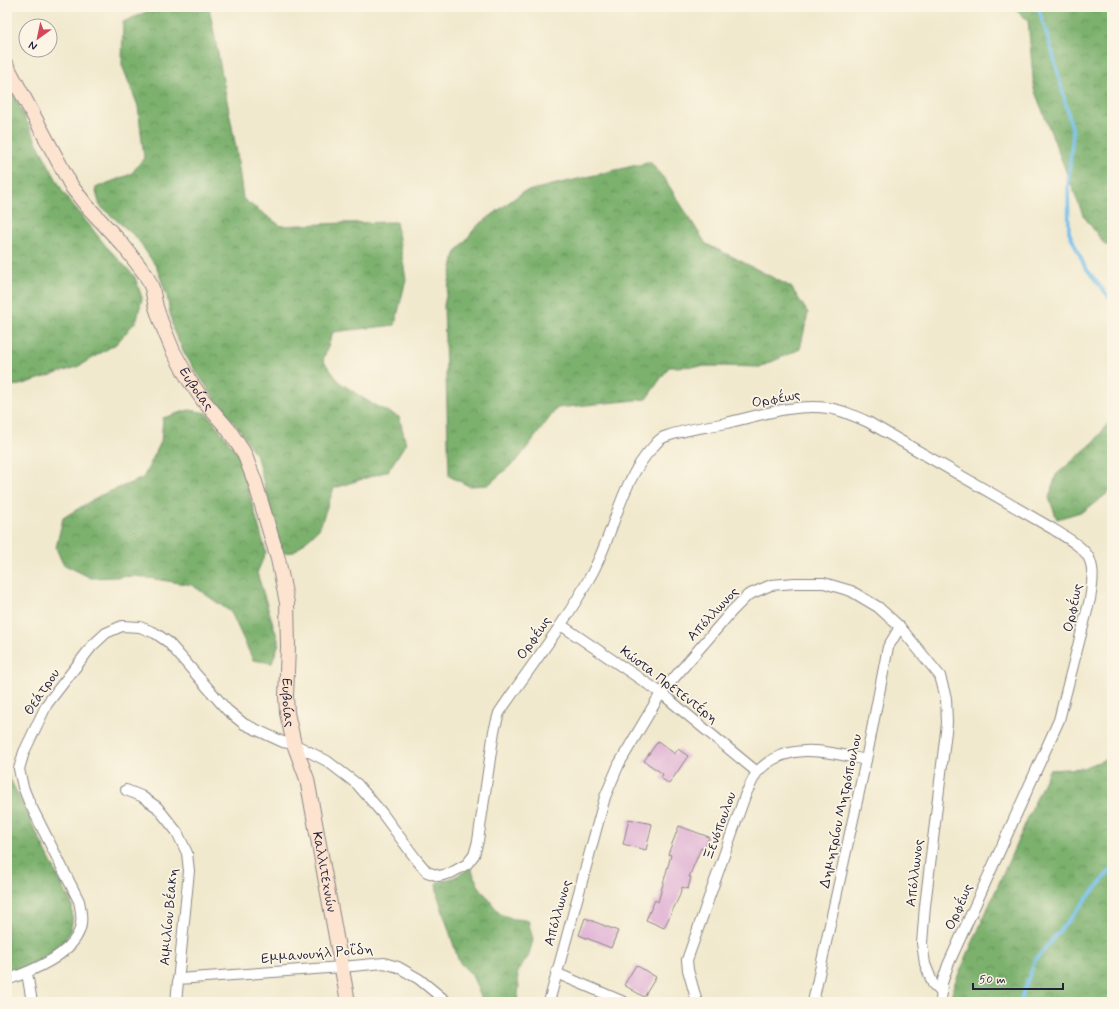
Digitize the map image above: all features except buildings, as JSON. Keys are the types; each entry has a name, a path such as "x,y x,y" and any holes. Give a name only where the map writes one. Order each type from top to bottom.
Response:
{"street":[{"name":"Ευβοίας","path":"7,66 72,187 86,205 123,245 146,275 152,288 161,322 173,351 189,380 203,400 228,429 244,453 255,482 278,559 287,603 288,647 286,702 294,744"},
{"name":"Ορφέως","path":"294,744 327,761 357,784 382,813 427,872 439,876 467,864 474,855 478,841 494,731 500,713 561,625 590,578 599,560 630,480 653,446 665,436 786,410 828,408 845,412 868,422 1053,529 1080,546 1088,555 1092,566 1093,581 1090,599 1059,720 948,966 942,983 942,998"},
{"name":"Απόλλωνος","path":"549,1002 603,805 612,780 629,745 661,693 732,610 748,595 771,585 795,583 824,583 851,591 878,607 900,627 940,676 946,698 947,723 922,943 925,964 933,984 942,998"},
{"name":"Κώστα Πρετεντέρη","path":"561,625 661,693 757,772"},
{"name":"Θεάτρου","path":"7,980 27,973 57,956 71,944 80,929 82,915 79,901 29,802 23,787 19,769 24,752 47,704 92,646 106,634 122,626 140,627 155,633 176,650 227,710 244,724 283,742 294,744"},
{"name":"Δημητρίου Μητρόπουλου","path":"813,1002 866,760 888,647 900,627"},
{"name":"Καλλιτεχνών","path":"294,744 307,779 348,1002"},
{"name":"Ξενόπουλου","path":"697,1002 688,970 687,960 746,793 757,772 774,759 790,752 815,750 866,760"},
{"name":"Αιμιλίου Βέακη","path":"126,790 142,796 157,807 177,832 187,853 189,871 176,1002"},
{"name":"Εμμανουήλ Ροΐδη","path":"178,979 342,968 384,963 398,967 419,979 447,1002"},
{"path":"27,973 32,1002"},
{"path":"556,973 624,1002"}],"green space":[{"path":"157,7 209,7 237,153 243,199 281,226 396,222 406,279 395,325 333,332 323,360 339,382 372,404 399,417 406,443 388,471 334,488 319,529 294,552 282,553 257,457 239,429 211,394 186,356 173,330 167,296 157,268 137,238 100,206 95,188 131,174 144,158 138,106 122,65 123,22"},
{"path":"972,7 1112,7 1112,246 1105,245 1083,215 1034,89 1028,20 1014,9"},
{"path":"7,80 37,143 63,192 105,245 135,277 142,298 137,320 116,344 77,367 20,385 7,386 8,157"},
{"path":"650,162 666,181 706,244 791,287 808,313 800,349 760,367 669,367 646,399 557,408 519,458 488,485 469,486 449,476 444,305 455,254 476,227 523,192"},
{"path":"189,410 207,413 238,454 266,552 257,573 279,643 272,663 253,660 231,612 192,585 136,576 91,578 63,564 56,548 63,518 99,496 143,478 161,442 163,418"},
{"path":"1112,418 1112,490 1084,511 1057,519 1049,498 1056,475 1095,441"},
{"path":"1112,757 1112,1002 953,1002 953,987 1049,770 1083,768"},
{"path":"7,772 72,905 72,923 69,933 56,949 47,956 7,975"},
{"path":"471,868 478,885 500,914 514,919 528,920 533,940 528,957 517,972 519,986 517,1002 483,1002 472,975 459,962 438,896 436,883 453,878"}],"waterway":[{"path":"1038,7 1053,54 1073,132 1068,183 1069,232 1085,267 1112,301"},
{"path":"1020,1002 1035,960 1112,869"}]}
